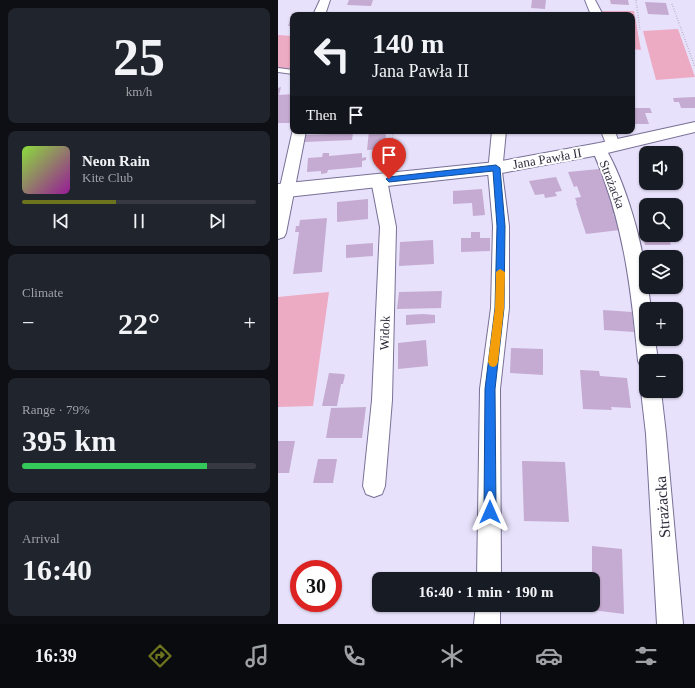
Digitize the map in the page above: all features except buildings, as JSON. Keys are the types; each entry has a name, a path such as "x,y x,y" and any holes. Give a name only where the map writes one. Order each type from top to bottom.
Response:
{"street":[{"path":"320,12 325,0"},
{"path":"590,0 596,12"},
{"name":"Jana Pawła II","path":"282,191 496,168 606,142 695,127"},
{"path":"278,233 282,191 298,134"},
{"path":"489,572 490,389 500,308 501,233 496,168 498,134"},
{"name":"Strażacka","path":"606,142 624,211 642,307 647,354"},
{"name":"Widok","path":"374,486 382,400 388,227 384,180"},
{"name":"Strażacka","path":"652,398 656,434 670,624"},
{"path":"487,624 488,612"}],"lane":[{"path":"278,70 290,72"}],"path":[{"path":"636,0 640,30"},
{"path":"672,4 695,66"},
{"path":"384,180 392,134"}],"shaded area":[{"path":"601,11 634,12 601,12"},
{"path":"635,17 641,50 635,49"},
{"path":"678,29 695,77 656,80 643,31"},
{"path":"278,35 290,36 290,69 278,68"},
{"path":"329,292 313,406 278,407 278,297"}],"slow traffic":[{"path":"493,362 500,308 500,272"}],"route":[{"path":"389,179 496,168 501,226 500,308 490,389 490,512"}]}
